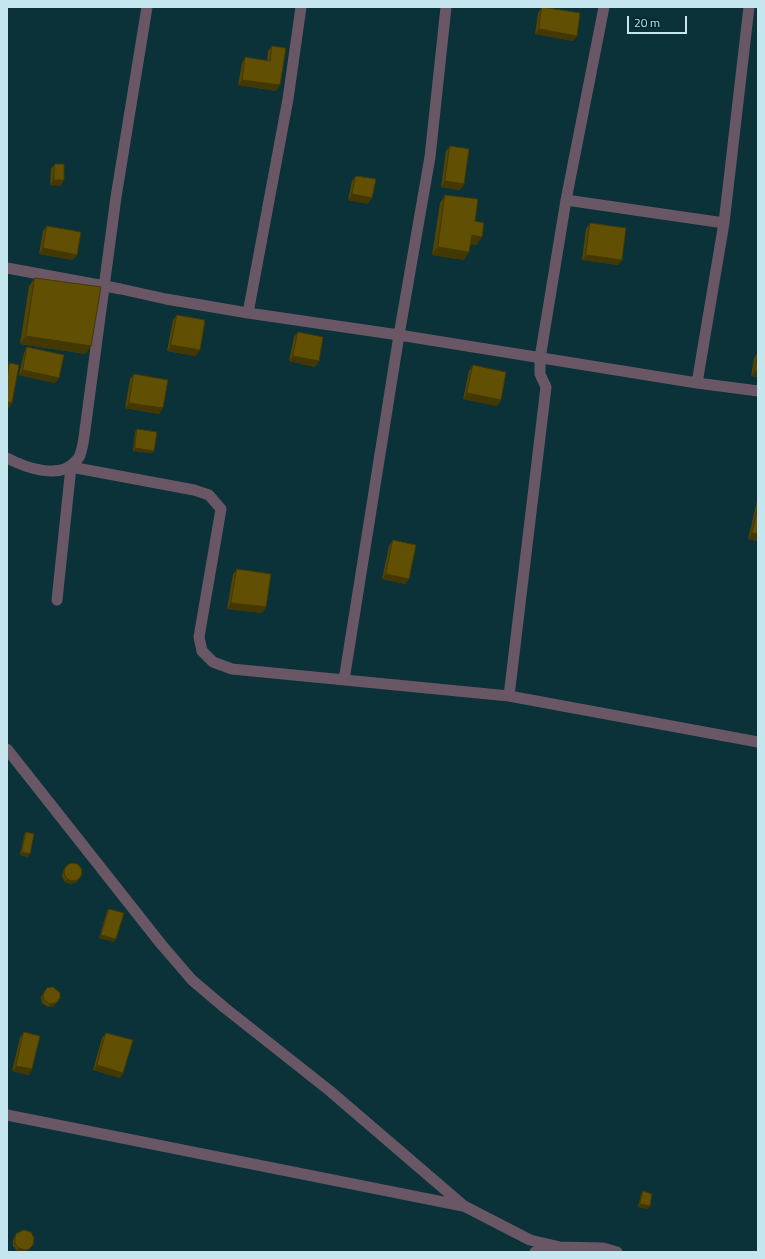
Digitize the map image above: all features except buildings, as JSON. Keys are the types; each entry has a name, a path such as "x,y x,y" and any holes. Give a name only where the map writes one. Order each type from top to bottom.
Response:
{"street":[{"path":"58,600 71,467 80,456 85,430 116,196 147,7"},
{"path":"248,313 288,99 300,7"},
{"path":"344,680 399,335 430,157 446,7"},
{"path":"509,696 546,387 540,374 540,358 566,200 604,7"},
{"path":"697,383 724,223 749,7"},
{"path":"566,200 724,223"},
{"path":"7,268 166,299 248,313 399,335 697,383 758,391"},
{"path":"7,458 38,470 60,470 71,467 209,495 221,509 199,637 202,651 213,662 232,669 509,696 758,742"},
{"path":"7,749 161,944 192,980 330,1091 464,1206 530,1240 560,1247 603,1248 617,1252"},
{"path":"7,1116 464,1206"},
{"path":"535,1252 560,1247"}]}
